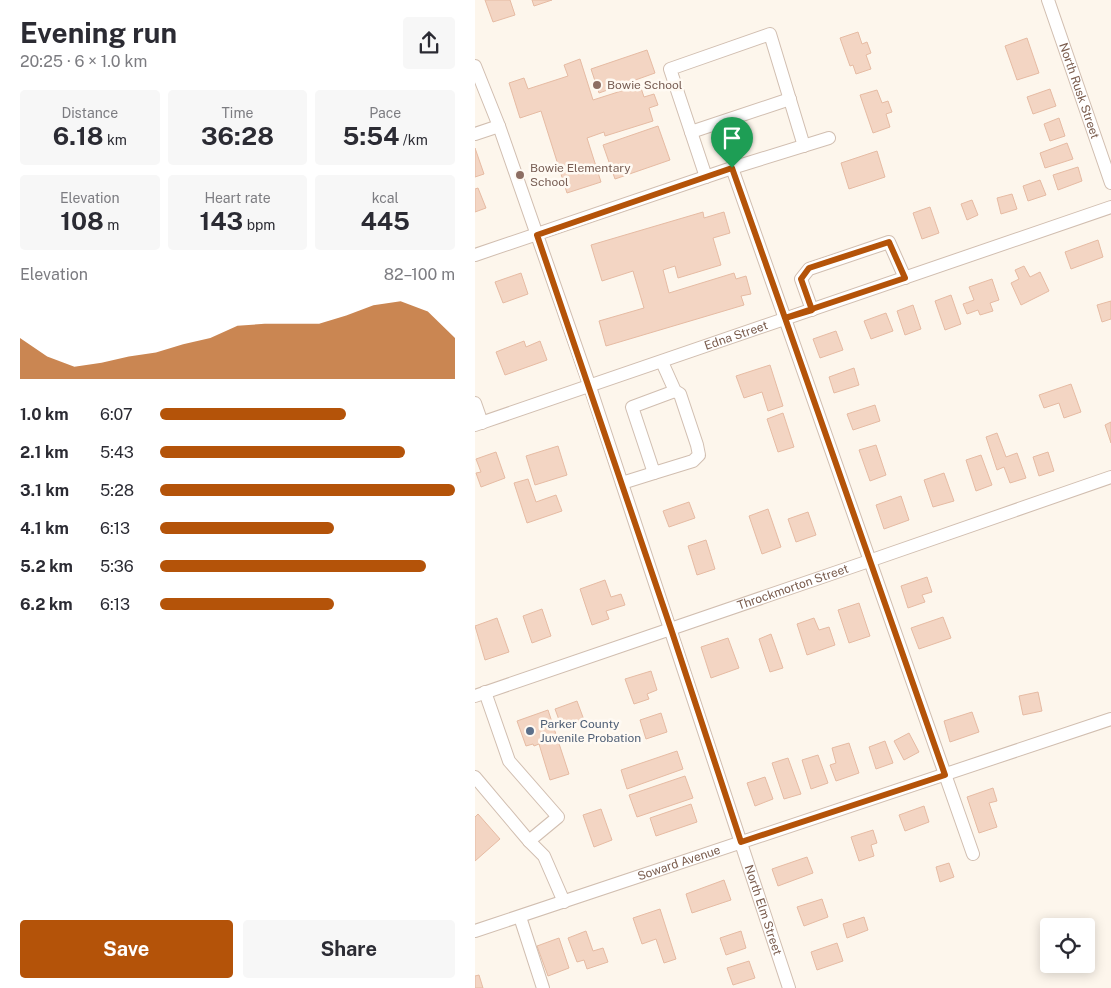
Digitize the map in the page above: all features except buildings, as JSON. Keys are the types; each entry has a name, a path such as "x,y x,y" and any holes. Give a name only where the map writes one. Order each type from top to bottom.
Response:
{"street":[{"name":"North Rusk Street","path":"1048,0 1111,183"},
{"path":"706,177 669,69 770,34 804,146"},
{"name":"North Elm Street","path":"475,66 477,80 499,126 590,387 789,988"},
{"path":"691,132 790,99"},
{"path":"475,134 499,126"},
{"path":"475,255 732,168 829,138"},
{"path":"732,168 973,854"},
{"name":"Edna Street","path":"478,424 1111,207"},
{"path":"812,310 801,279 809,268 889,242 905,278"},
{"path":"622,483 693,461 699,455 680,394 675,392 662,362"},
{"path":"654,474 631,407 675,392"},
{"path":"475,402 478,424"},
{"name":"Throckmorton Street","path":"480,694 869,562 1111,477"},
{"path":"480,694 509,761 558,817 529,841"},
{"name":"Soward Avenue","path":"475,931 1111,719"},
{"path":"475,776 543,856 564,902"},
{"path":"520,917 543,988"}],"place":[{"name":"Bowie School","path":"597,85"},
{"name":"Bowie Elementary School","path":"520,175"},
{"name":"Parker County Juvenile Probation","path":"530,731"}],"route":[{"path":"732,168 537,235 590,387 741,842 945,775 785,318 812,310 905,278 889,242 809,268 801,279 812,310 785,318 732,168"}]}
